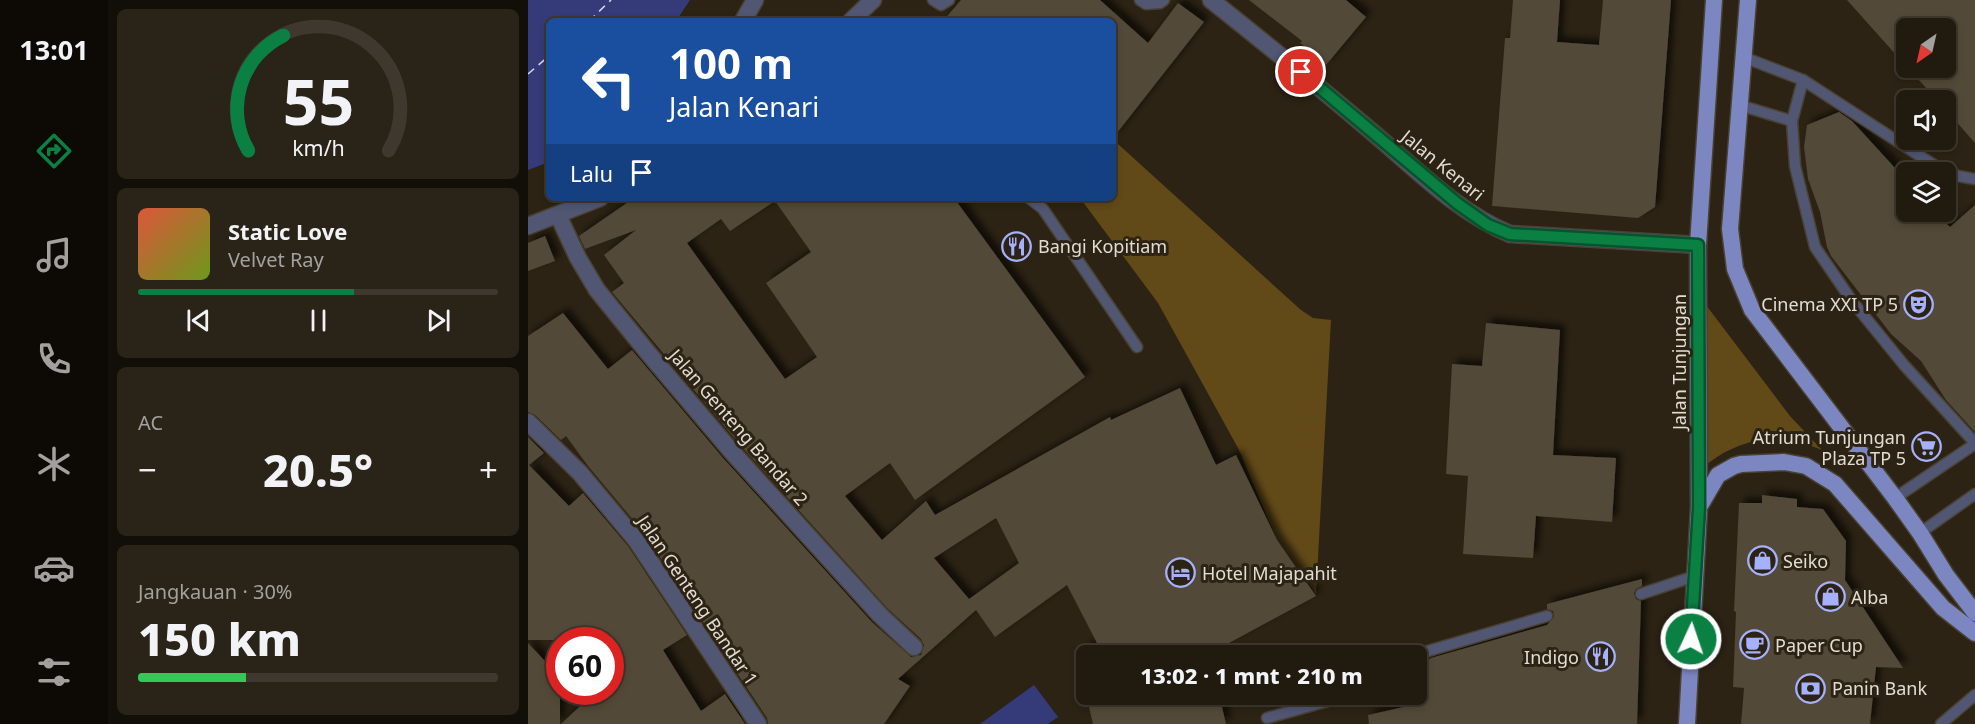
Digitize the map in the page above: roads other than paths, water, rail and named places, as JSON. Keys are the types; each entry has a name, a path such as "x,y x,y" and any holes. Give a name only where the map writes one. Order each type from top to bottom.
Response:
{"main road":[{"name":"Jalan Tunjungan","path":"1686,724 1699,508 1698,245 1714,0"},
{"path":"1750,2 1743,57 1730,229 1735,269 1752,310 1920,532 1946,574 1975,614"},
{"path":"1699,508 1718,475 1734,466 1784,462 1806,466 1835,484 1943,608 1975,633"}],"street":[{"path":"745,18 755,0"},
{"path":"856,18 873,0"},
{"name":"Jalan Kenari","path":"1211,0 1319,86 1458,204 1488,225 1510,234 1698,245"},
{"path":"528,226 593,201"},
{"name":"Jalan Genteng Bandar 2","path":"558,215 578,258 597,290 649,354 740,461 880,615 914,647"},
{"name":"Jalan Genteng Bandar 1","path":"528,422 579,473 636,540 758,724"}],"lane":[{"path":"933,0 941,5 949,0"},
{"path":"1140,0 1146,4 1160,3 1164,0"},
{"path":"1743,57 1803,80 1937,167 1958,176 1975,179"},
{"path":"1803,80 1792,121 1795,166 1815,247 1852,301 1904,365 1975,443 1895,498"},
{"path":"1739,105 1792,121"},
{"path":"1033,201 1042,209 1137,347"},
{"path":"1920,532 1975,494"},
{"path":"1641,594 1695,576"},
{"path":"1427,652 1547,616"},
{"path":"1941,724 1975,694"},
{"path":"1267,718 1314,705"}],"water":[{"path":"528,0 690,0 678,18 546,18 546,163 528,170"},
{"path":"1034,685 1058,717 1048,724 980,724"}],"place":[{"name":"Bangi Kopitiam","path":"1017,246"},
{"name":"Cinema XXI TP 5","path":"1919,304"},
{"name":"Atrium Tunjungan Plaza TP 5","path":"1927,447"},
{"name":"Seiko","path":"1762,561"},
{"name":"Hotel Majapahit","path":"1181,573"},
{"name":"Alba","path":"1830,597"},
{"name":"Paper Cup","path":"1754,645"},
{"name":"Indigo","path":"1600,657"},
{"name":"Panin Bank","path":"1811,688"}]}
